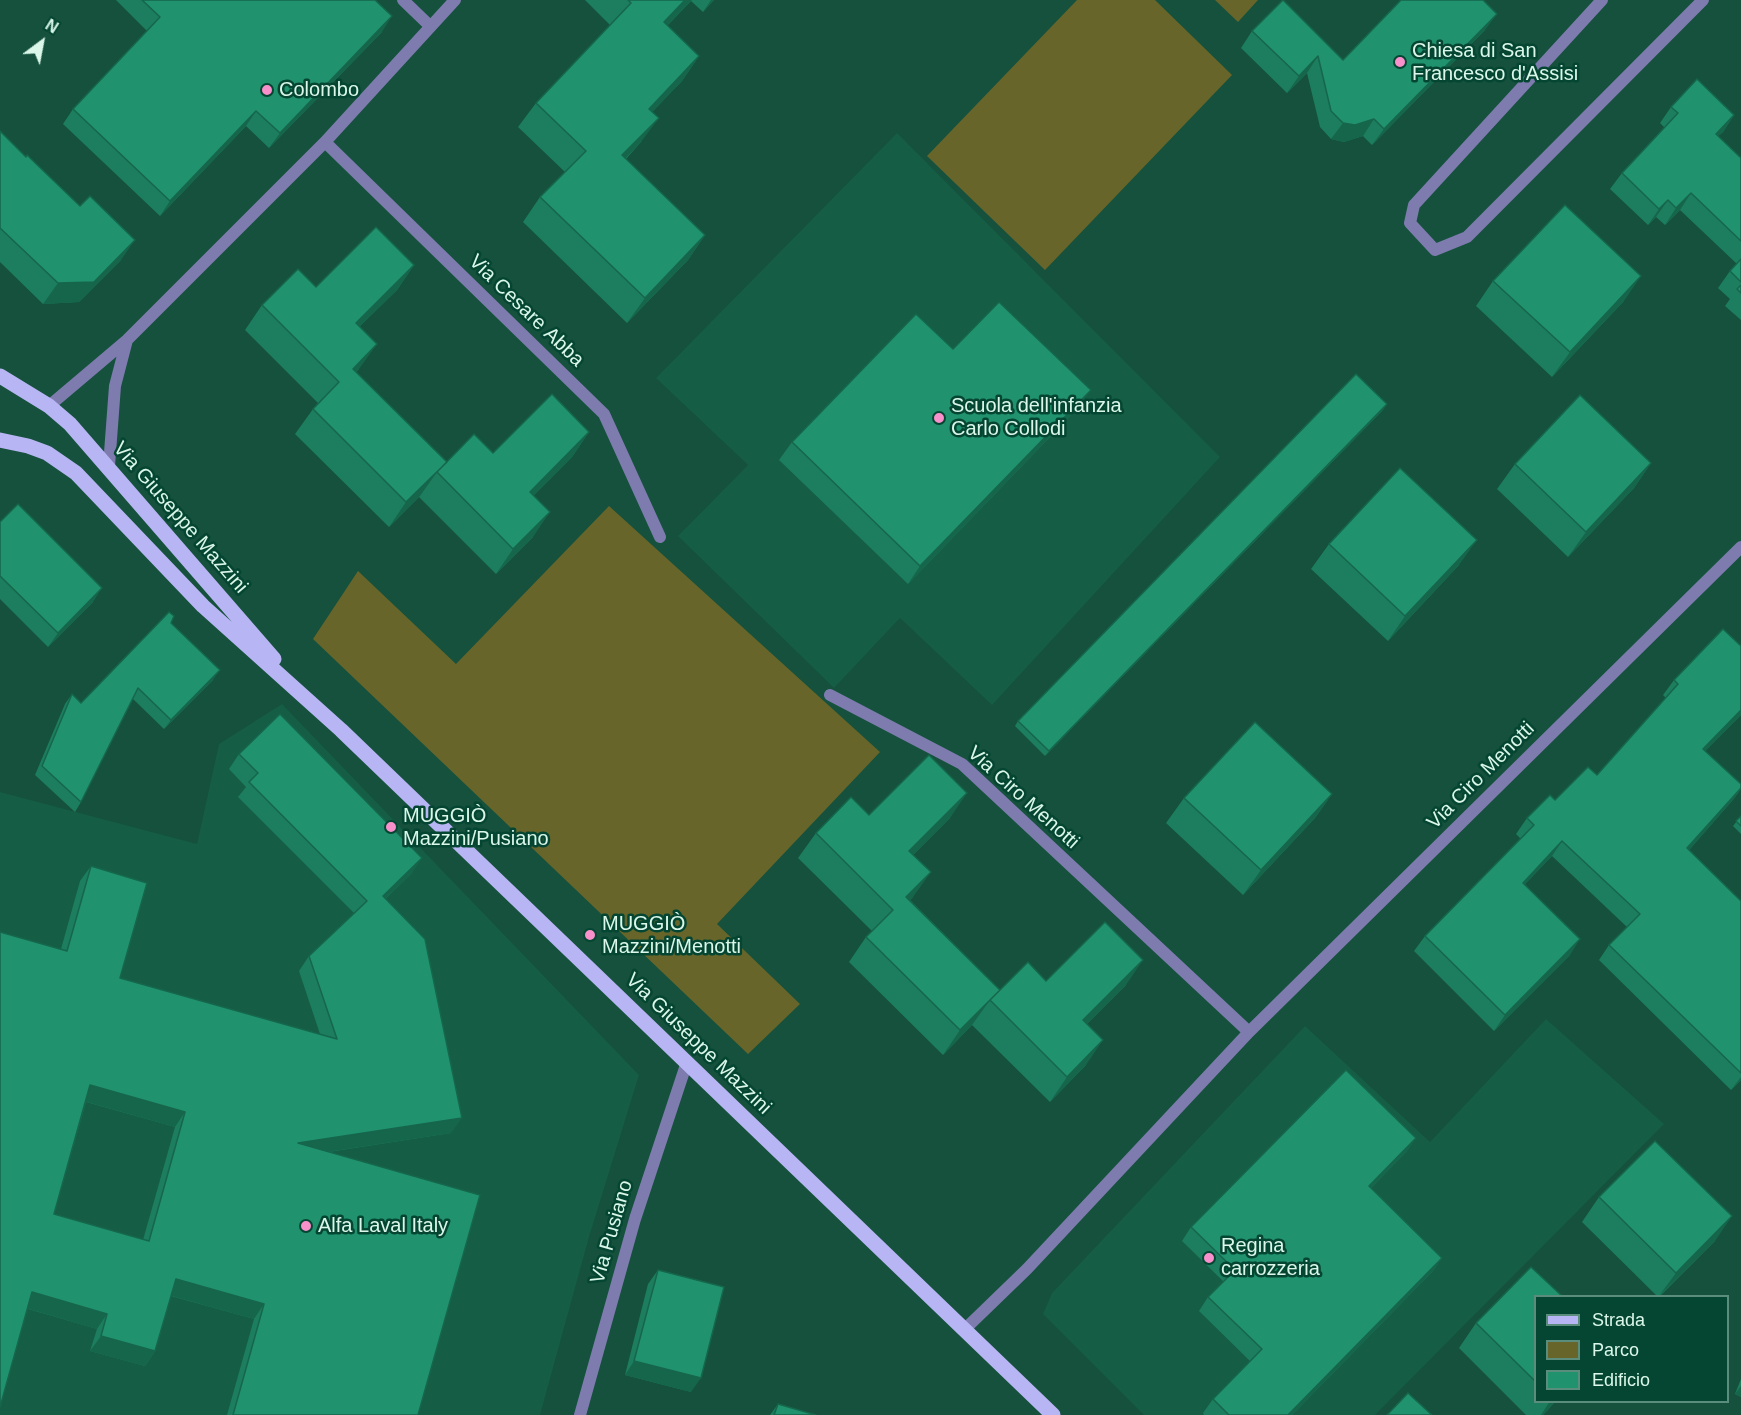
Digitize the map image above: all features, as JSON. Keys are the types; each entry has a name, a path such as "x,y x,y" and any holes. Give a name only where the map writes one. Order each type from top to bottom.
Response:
{"main road":[{"name":"Via Giuseppe Mazzini","path":"0,376 49,406 70,424 109,466 313,704"},
{"name":"Via Giuseppe Mazzini","path":"0,440 47,453 76,473 203,606 313,704 1053,1415"}],"street":[{"path":"403,0 430,26"},
{"path":"49,406 127,340 325,142 455,0"},
{"path":"1602,0 1414,205 1410,223 1435,250 1467,237 1703,0"},
{"name":"Via Cesare Abba","path":"325,142 604,414 660,537"},
{"path":"109,466 115,386 127,340"},
{"name":"Via Ciro Menotti","path":"964,1330 1027,1269 1249,1032 1741,547"},
{"name":"Via Ciro Menotti","path":"830,695 962,764 1249,1032"},
{"name":"Via Pusiano","path":"580,1415 635,1219 687,1062"}],"shaded area":[{"name":"Scuola dell'infanzia Carlo Collodi","path":"897,133 1220,457 992,705 900,618 834,688 678,536 748,465 656,378"},
{"path":"282,704 639,1075 589,1237 540,1415 0,1415 0,792 197,844 219,744"},
{"path":"1546,1019 1664,1124 1375,1415 1144,1415 1043,1314 1052,1293 1305,1026 1430,1142"}],"green space":[{"path":"1077,0 1155,0 1232,75 1045,270 927,156"},
{"path":"1215,0 1258,0 1238,22"},
{"path":"609,506 880,752 717,924 800,1004 748,1054 313,639 358,571 456,664"}],"building":[{"path":"142,0 375,0 392,16 280,133 256,111 170,201 73,109 160,17"},
{"path":"628,0 685,0 664,22 699,56 649,109 659,118 622,155 705,235 645,298 540,197 586,151 536,103 631,3"},
{"name":"Chiesa di San Francesco d'Assisi","path":"1283,0 1343,60 1401,0 1483,0 1497,14 1384,129 1374,119 1355,125 1343,123 1331,111 1318,56 1299,76 1252,31"},
{"path":"1697,79 1734,115 1716,134 1741,158 1741,241 1691,193 1676,208 1668,200 1659,209 1622,173 1678,113 1671,107"},
{"path":"0,131 80,206 90,196 135,240 94,282 58,283 0,228"},
{"path":"1565,205 1641,276 1570,352 1493,281"},
{"path":"376,227 414,265 356,323 377,344 353,369 447,462 406,502 313,409 339,382 262,305 298,269 316,287"},
{"path":"1741,259 1741,282 1730,271"},
{"path":"999,302 1091,390 920,566 792,442 916,314 953,349"},
{"path":"1356,374 1387,404 1049,751 1018,721"},
{"path":"552,394 589,432 530,492 550,512 513,549 437,472 474,434 493,453"},
{"path":"1580,395 1651,463 1586,532 1515,464"},
{"path":"1400,468 1477,540 1405,616 1329,544"},
{"path":"18,504 102,588 58,633 0,576 0,522"},
{"path":"169,612 174,616 171,623 220,670 171,720 138,688 81,802 42,766 72,694 81,703"},
{"path":"1723,629 1741,646 1741,710 1703,749 1741,784 1741,788 1687,848 1741,901 1741,1073 1609,945 1640,914 1562,841 1523,883 1580,939 1505,1015 1425,936 1534,825 1527,818 1550,795 1555,800 1588,767 1597,775 1678,684 1674,680"},
{"path":"280,714 422,858 383,896 425,939 462,1118 298,1143 480,1195 418,1415 233,1415 264,1304 176,1279 155,1351 101,1336 107,1314 32,1292 0,1407 0,932 67,951 91,866 147,883 120,978 337,1039 309,956 367,901 249,782 258,773 239,754","holes":["90,1085 185,1112 149,1241 54,1214"]},
{"path":"1255,722 1332,794 1261,870 1184,798"},
{"path":"929,755 967,793 909,851 931,872 906,897 1000,990 960,1030 866,937 893,910 816,833 851,797 869,815"},
{"path":"1741,816 1741,826 1736,821"},
{"path":"1105,922 1143,960 1083,1020 1103,1040 1067,1077 990,1000 1028,962 1046,981"},
{"path":"1346,1070 1416,1138 1369,1186 1442,1258 1288,1415 1229,1415 1213,1399 1262,1349 1208,1297 1235,1270 1191,1227"},
{"path":"1655,1141 1732,1216 1676,1273 1599,1197"},
{"path":"1531,1267 1561,1295 1534,1295 1534,1380 1476,1323"},
{"path":"658,1270 724,1287 701,1378 634,1361"},
{"path":"1408,1393 1432,1415 1387,1415"},
{"path":"778,1404 816,1415 774,1415"}],"place":[{"name":"Chiesa di San Francesco d'Assisi","path":"1400,62"},
{"name":"Colombo","path":"267,90"},
{"name":"Scuola dell'infanzia Carlo Collodi","path":"939,418"},
{"name":"MUGGIÒ Mazzini/Pusiano","path":"391,827"},
{"name":"MUGGIÒ Mazzini/Menotti","path":"590,935"},
{"name":"Alfa Laval Italy","path":"306,1226"},
{"name":"Regina carrozzeria","path":"1209,1258"}]}
